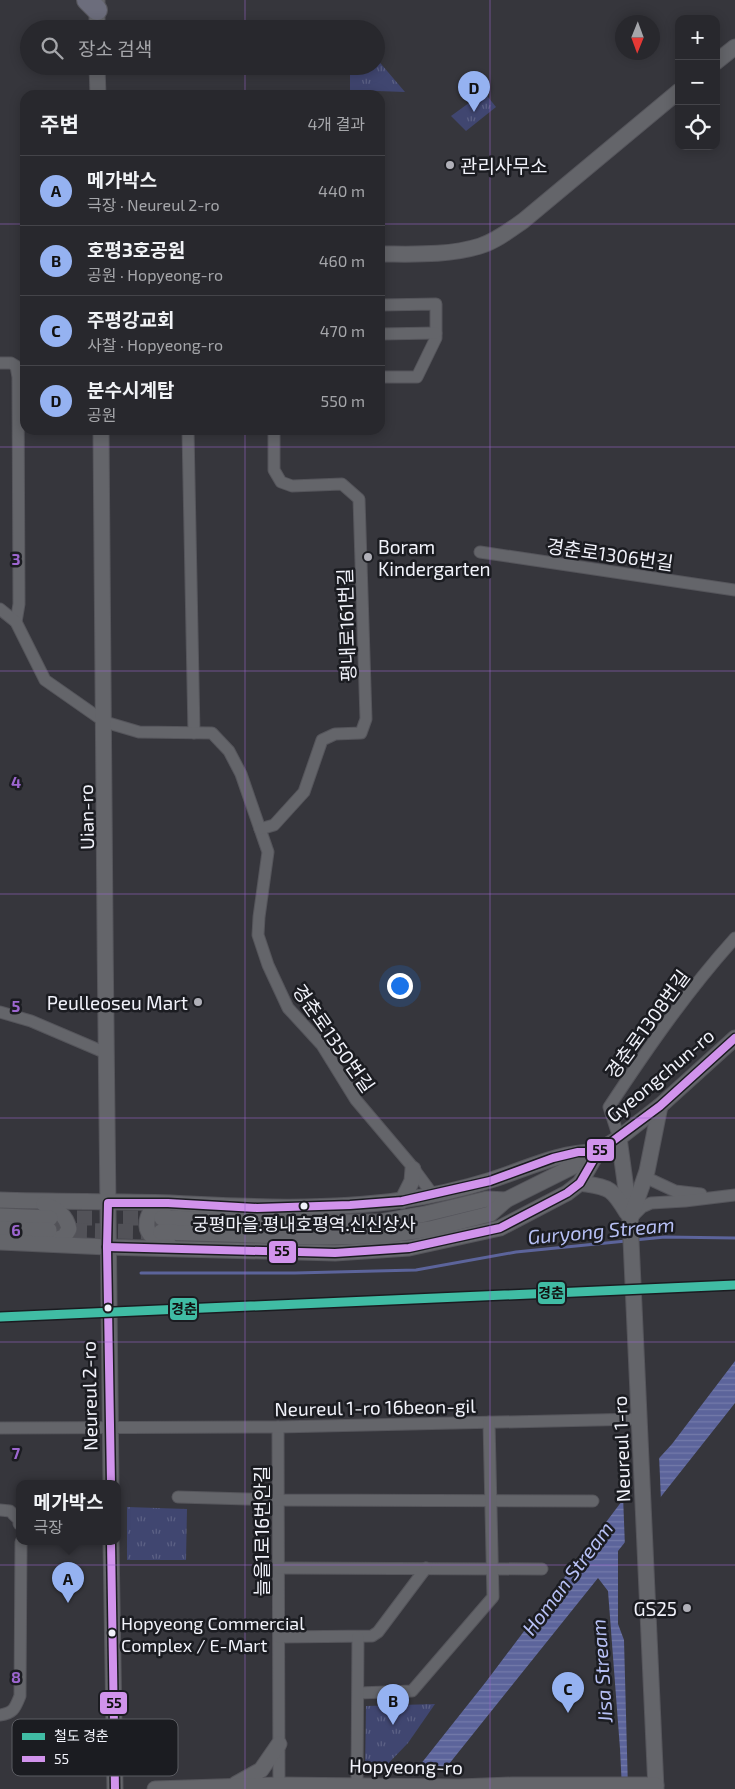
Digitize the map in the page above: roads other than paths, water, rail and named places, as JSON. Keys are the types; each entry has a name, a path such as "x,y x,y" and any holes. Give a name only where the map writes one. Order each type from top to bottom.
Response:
{"street":[{"path":"719,60 735,47"},
{"path":"98,75 98,90"},
{"path":"385,254 454,252 481,246 503,235 523,221 675,94"},
{"path":"385,306 436,304 436,338 417,377 385,377"},
{"path":"385,334 436,333"},
{"path":"0,363 11,363 16,366 18,377 18,604 16,622"},
{"name":"Uian-ro","path":"101,435 108,1203"},
{"path":"188,435 194,733"},
{"name":"평내로161번길","path":"260,829 274,825 304,792 322,740 335,734 361,732 366,719 359,499 342,484 292,486 281,482 274,470 274,435"},
{"name":"경춘로1306번길","path":"480,552 735,590"},
{"path":"0,609 16,622"},
{"name":"경춘로1350번길","path":"16,622 45,680 105,722 139,732 212,733 229,751 241,774 268,852 258,935 268,965 288,1008 322,1045 356,1100 433,1195"},
{"name":"경춘로1308번길","path":"619,1138 609,1107 657,1036 713,962 735,938"},
{"path":"0,1012 31,1021 106,1053"},
{"name":"Gyeongchun-ro","path":"162,1225 315,1237 381,1236 430,1229 490,1214 506,1200 580,1163 619,1138 660,1106 735,1038"},
{"path":"630,1224 645,1177 660,1106"},
{"name":"Neureul 1-ro","path":"619,1138 630,1224 656,1787"},
{"path":"0,1200 168,1203 257,1208 350,1205 433,1195 490,1181 552,1158 578,1152 598,1152"},
{"path":"0,1242 106,1247 334,1252 409,1248 500,1228 567,1193 580,1183 598,1152"},
{"path":"402,1200 412,1181 413,1169"},
{"path":"645,1177 675,1191 689,1194 734,1195"},
{"path":"580,1183 604,1187 615,1194 630,1224"},
{"path":"630,1224 642,1207 651,1203 734,1195"},
{"path":"38,1201 61,1213 67,1219 69,1230 64,1237 38,1244"},
{"name":"Neureul 2-ro","path":"108,1203 106,1247 110,1480"},
{"path":"168,1203 153,1210 148,1216 146,1228 150,1236 160,1242 182,1249"},
{"path":"0,1216 50,1224 0,1229"},
{"name":"Neureul 1-ro 16beon-gil","path":"0,1428 278,1427 640,1419"},
{"path":"358,1693 412,1691 493,1597 489,1422"},
{"name":"늘을1로16번안길","path":"278,1427 279,1787"},
{"path":"178,1497 279,1500 593,1501"},
{"path":"0,1510 10,1511 16,1517"},
{"path":"0,1715 9,1713 15,1708 20,1696 21,1545"},
{"path":"111,1545 114,1719"},
{"path":"279,1568 542,1569"},
{"path":"279,1637 372,1636 378,1632 426,1568"},
{"path":"358,1637 358,1785"},
{"path":"232,1786 261,1770 279,1744"},
{"path":"115,1776 115,1789"},
{"name":"Hopyeong-ro","path":"155,1789 232,1786 358,1785 459,1787 607,1784 656,1787"}],"water":[{"name":"Homan Stream","path":"735,1361 735,1403 618,1551 618,1624 624,1640 628,1789 622,1789 608,1591 598,1578 429,1789 401,1789 485,1683 631,1489 672,1444"}],"waterway":[{"name":"Guryong Stream","path":"634,1240 665,1237 735,1238"},
{"name":"Guryong Stream","path":"141,1273 295,1273 416,1270 516,1252 626,1241"}],"tunnel":[{"path":"54,1218 161,1218"},
{"path":"49,1230 160,1232"}],"rail line":[{"name":"경춘","path":"0,1317 735,1285"}],"place":[{"name":"분수시계탑","path":"474,112"},
{"name":"관리사무소","path":"450,165"},
{"name":"Boram Kindergarten","path":"368,557"},
{"name":"Peulleoseu Mart","path":"198,1002"},
{"name":"궁평마을.평내호평역.신신상사","path":"304,1206"},
{"name":"메가박스","path":"68,1603"},
{"name":"GS25","path":"687,1608"},
{"name":"Hopyeong Commercial Complex / E-Mart","path":"112,1633"},
{"name":"주평강교회","path":"568,1713"},
{"name":"호평3호공원","path":"393,1725"}],"water label":[{"name":"Jisa Stream","path":"601,1671"}]}
